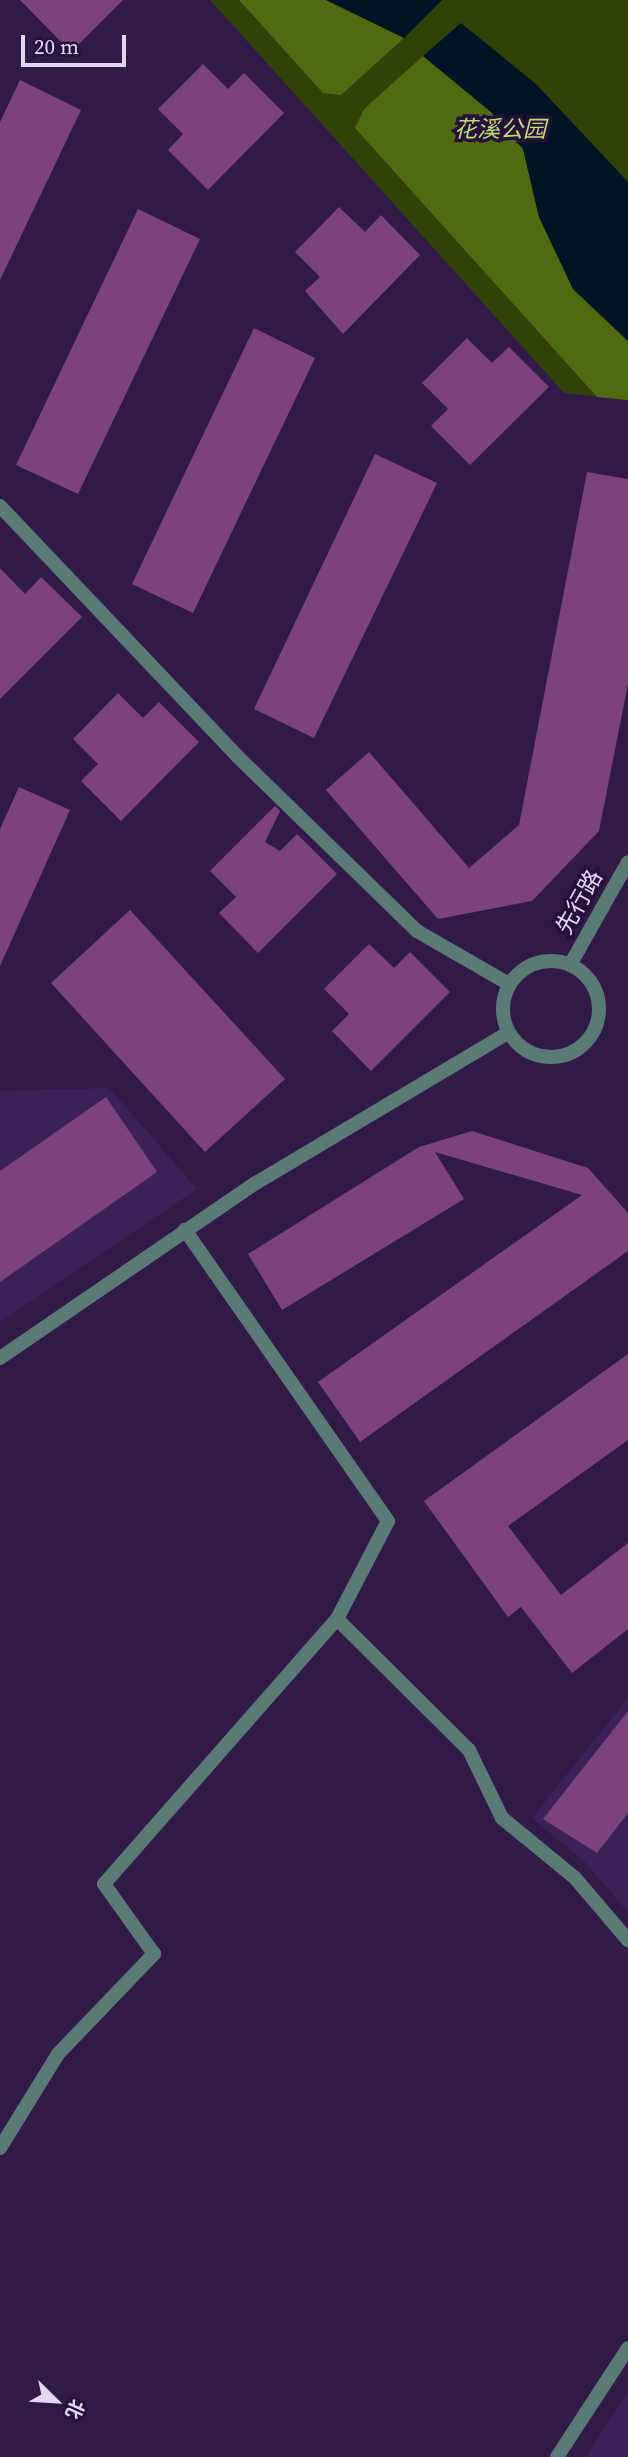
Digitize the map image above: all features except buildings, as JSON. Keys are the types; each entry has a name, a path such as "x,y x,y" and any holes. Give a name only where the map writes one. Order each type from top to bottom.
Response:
{"street":[{"path":"0,506 238,757 417,931 509,984"},
{"name":"先行路","path":"570,965 628,862"},
{"path":"536,963 570,965 597,996 591,1037 554,1058 533,1055 508,1033 503,1017 509,984 536,963"},
{"path":"0,1358 185,1230 508,1033"},
{"path":"0,2148 58,2054 155,1954 104,1884 337,1619 388,1521 185,1230"},
{"path":"337,1619 469,1750 502,1818 575,1878 628,1940"},
{"path":"557,2457 628,2348"}],"shaded area":[{"path":"109,1088 197,1189 0,1322 0,1091"},
{"path":"628,1698 628,1912 585,1862 532,1818"},
{"path":"628,2391 628,2457 586,2457"}],"green space":[{"name":"花溪公园","path":"210,0 628,0 628,400 564,393"},
{"path":"239,0 326,0 404,38 341,95 323,93"},
{"path":"423,56 491,112 523,149 539,217 573,289 628,341 628,400 597,397 355,128 364,109"}],"water":[{"path":"326,0 442,0 404,38"},
{"path":"461,23 536,84 628,182 628,341 573,289 539,217 523,149 491,112 423,56"}]}
